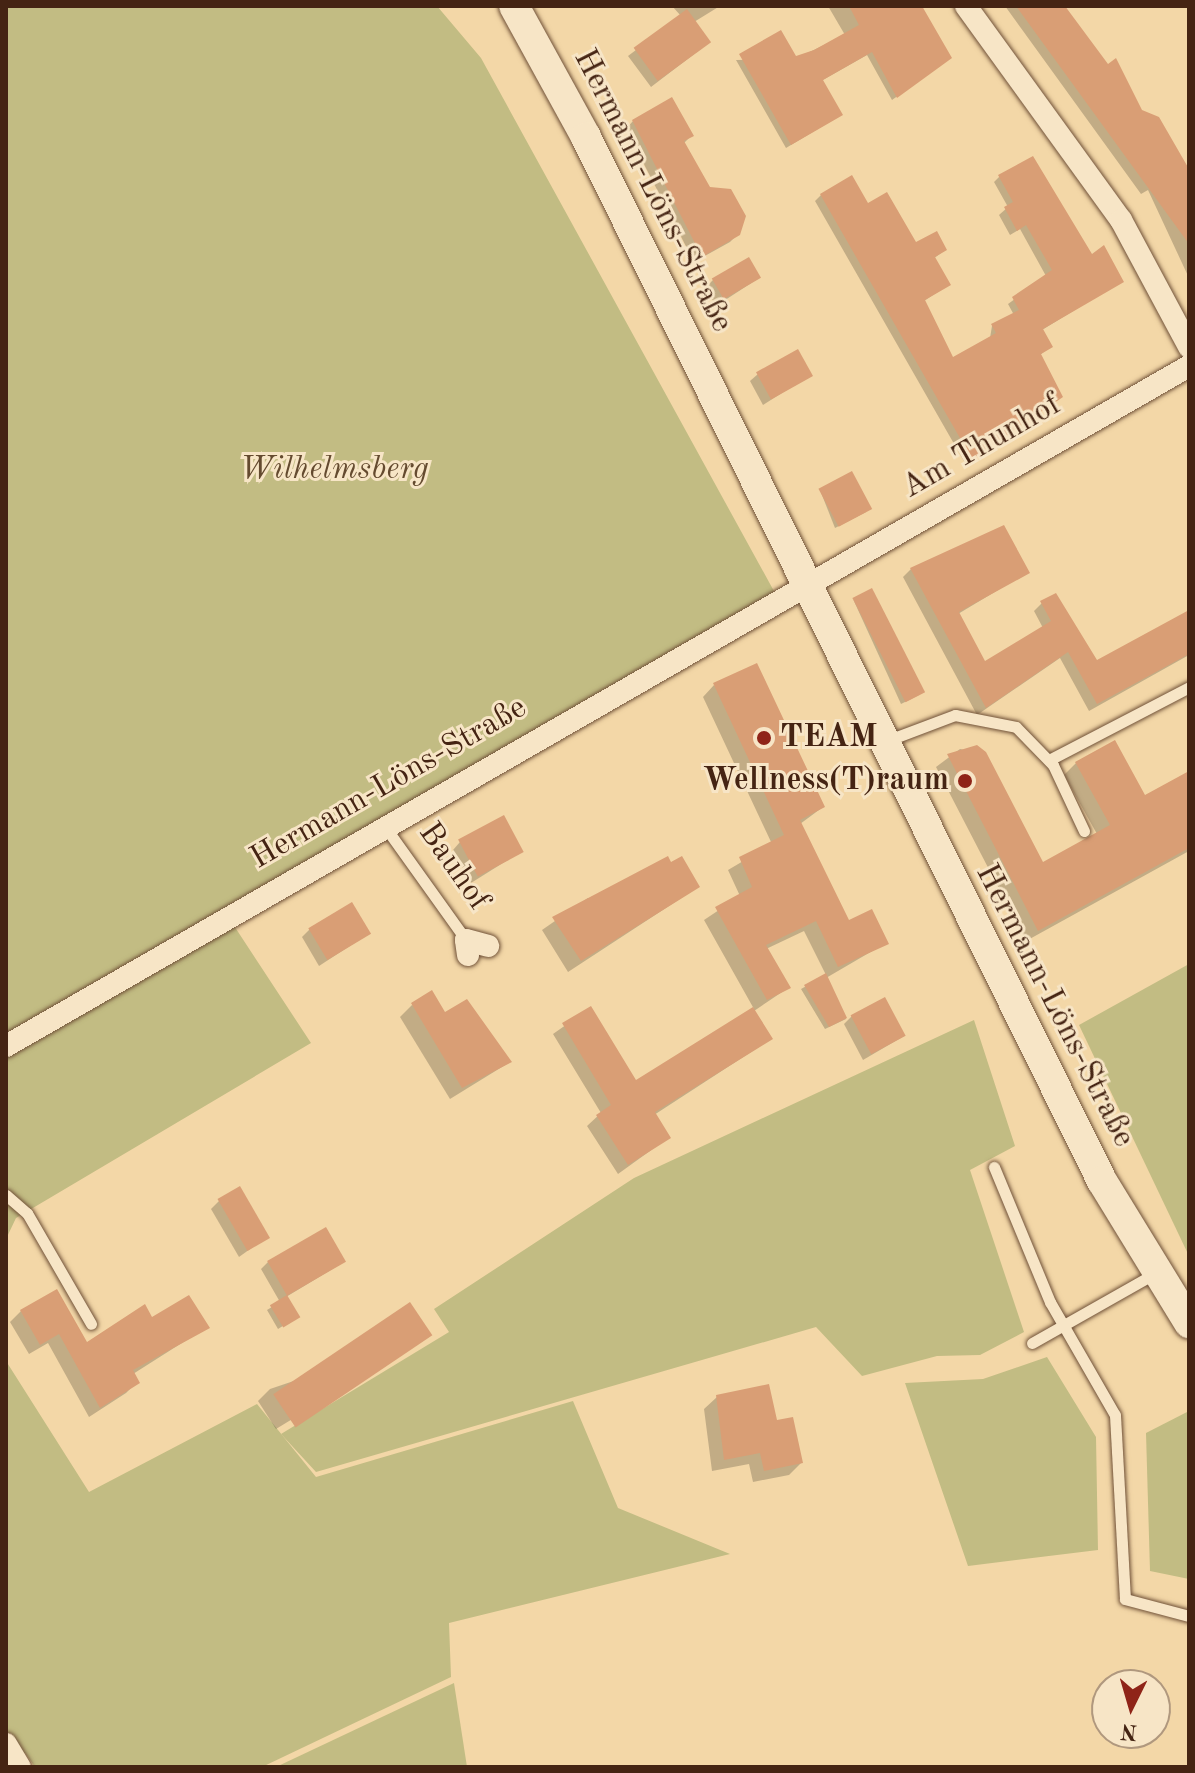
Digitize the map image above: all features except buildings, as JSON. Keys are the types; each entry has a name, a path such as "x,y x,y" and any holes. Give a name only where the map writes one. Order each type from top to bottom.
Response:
{"street":[{"name":"Hermann-Löns-Straße","path":"514,6 886,741 961,904 1154,1274 1189,1323"},
{"path":"966,6 1121,220 1189,347"},
{"name":"Am Thunhof","path":"806,584 1189,366"},
{"name":"Hermann-Löns-Straße","path":"6,1046 388,831 806,584"},
{"path":"6,1744 20,1767"}],"lane":[{"path":"1049,760 1189,687"},
{"path":"886,741 955,715 989,718 1016,727 1049,760 1084,831"},
{"name":"Bauhof","path":"388,831 474,947"},
{"path":"994,1167 1050,1302 1067,1322 1115,1415 1125,1599 1189,1616"},
{"path":"6,1195 27,1213 91,1324"},
{"path":"1032,1343 1154,1274"}],"green space":[{"name":"Wilhelmsberg","path":"6,6 437,6 481,58 775,593 225,912 311,1043 16,1218 6,1239"},
{"path":"1189,964 1189,1256 1079,1025"},
{"path":"974,1020 1015,1146 970,1170 1024,1332 980,1355 937,1356 862,1376 816,1327 316,1472 281,1434 449,1332 434,1309 634,1178"},
{"path":"1047,1357 1096,1437 1098,1550 968,1566 905,1383 983,1379"},
{"path":"6,1361 89,1492 257,1404 316,1477 573,1401 618,1508 730,1554 449,1623 451,1677 262,1767 35,1767 25,1753 6,1763"},
{"path":"1189,1411 1189,1579 1150,1571 1146,1433"},
{"path":"454,1683 467,1767 276,1767"}],"place":[{"name":"TEAM","path":"764,738"},
{"name":"Wellness(T)raum","path":"965,781"}]}
